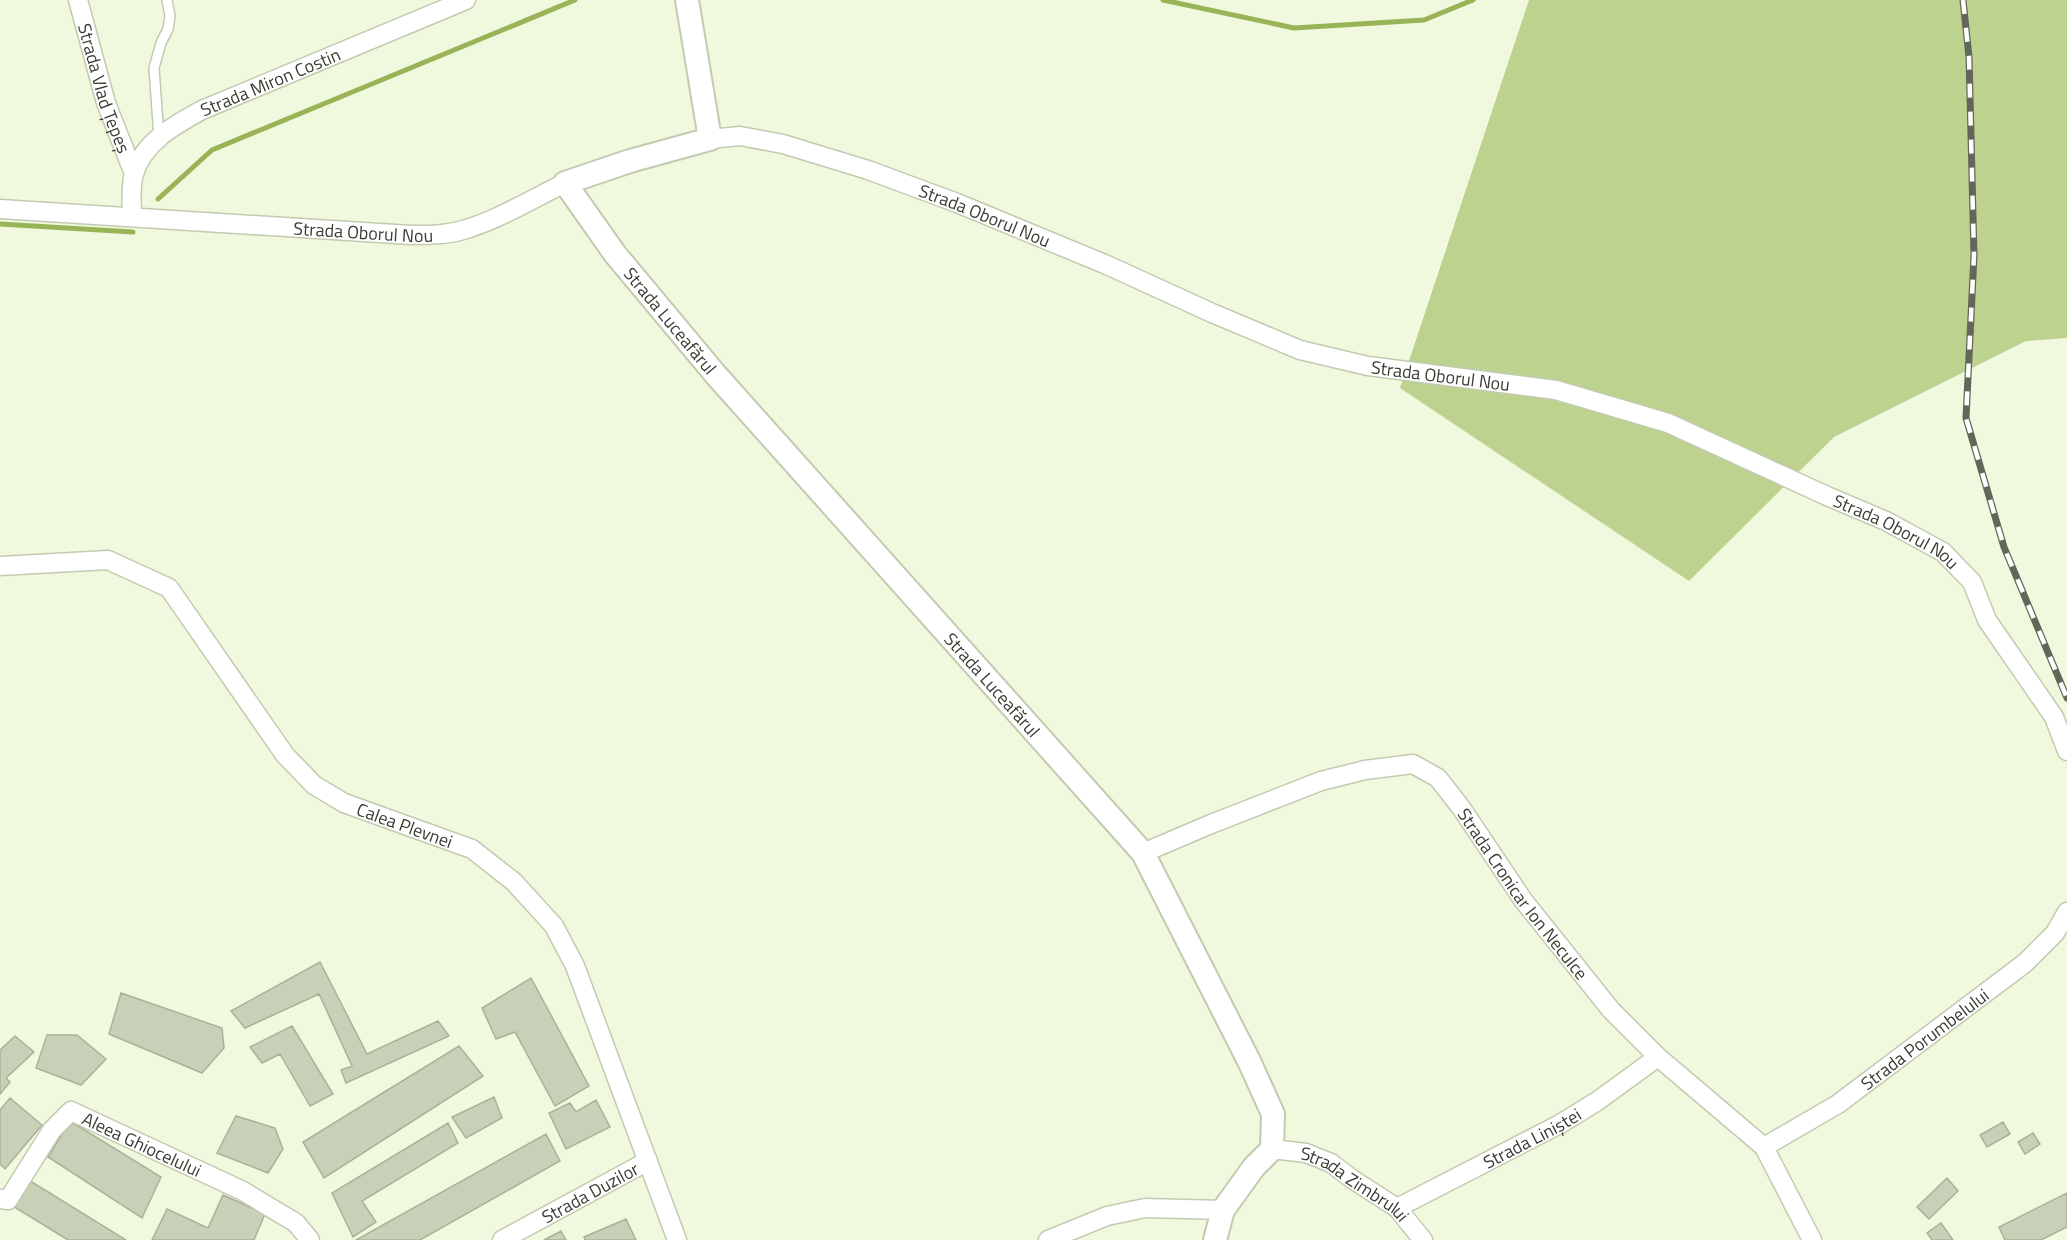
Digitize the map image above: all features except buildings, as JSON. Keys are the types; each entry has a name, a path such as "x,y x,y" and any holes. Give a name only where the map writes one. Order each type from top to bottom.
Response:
{"street":[{"name":"Strada Vlad Țepeș","path":"78,0 106,103 134,174"},
{"name":"Strada Miron Costin","path":"132,217 134,174 149,145 174,126 202,110 466,0"},
{"path":"687,0 710,139"},
{"name":"Strada Oborul Nou","path":"0,209 440,235 483,223 565,183 630,161 710,139 740,136 783,144 868,170 957,203 1096,260 1300,350 1368,366 1556,390 1668,423 1886,521 1943,552 1972,582 1987,621 2054,717 2067,751"},
{"name":"Strada Luceafărul","path":"565,183 615,254 716,375 1143,853 1249,1061 1273,1114 1272,1149"},
{"name":"Calea Plevnei","path":"0,566 108,560 169,588 285,755 314,785 344,803 472,849 514,882 554,926 575,966 677,1240"},
{"name":"Strada Cronicar Ion Neculce","path":"1143,853 1321,781 1365,770 1413,764 1438,778 1462,809 1523,900 1611,1010 1658,1057 1764,1147 1812,1240"},
{"name":"Strada Porumbelului","path":"1764,1147 1838,1104 2025,963 2055,933 2067,912"},
{"name":"Strada Liniștei","path":"1396,1208 1560,1124 1596,1102 1658,1057"},
{"name":"Aleea Ghiocelului","path":"0,1199 8,1200 52,1130 71,1112 243,1191 296,1223 310,1240"},
{"path":"1215,1240 1223,1210 1254,1167 1272,1149"},
{"name":"Strada Zimbrului","path":"1272,1149 1306,1154 1331,1162 1396,1208 1424,1240"},
{"name":"Strada Duzilor","path":"502,1240 648,1161"},
{"path":"1048,1240 1107,1216 1144,1208 1223,1210"}],"lane":[{"path":"159,138 153,68 171,16 167,0"}],"green space":[{"path":"1529,0 2067,0 2067,338 2026,341 1834,437 1689,581 1400,388"}],"waterway":[{"path":"158,199 212,150 575,0"},
{"path":"1163,0 1294,28 1424,20 1473,0"},
{"path":"0,224 133,232"}],"railway":[{"path":"1963,0 1969,57 1974,255 1966,418 2004,547 2067,698"}]}
